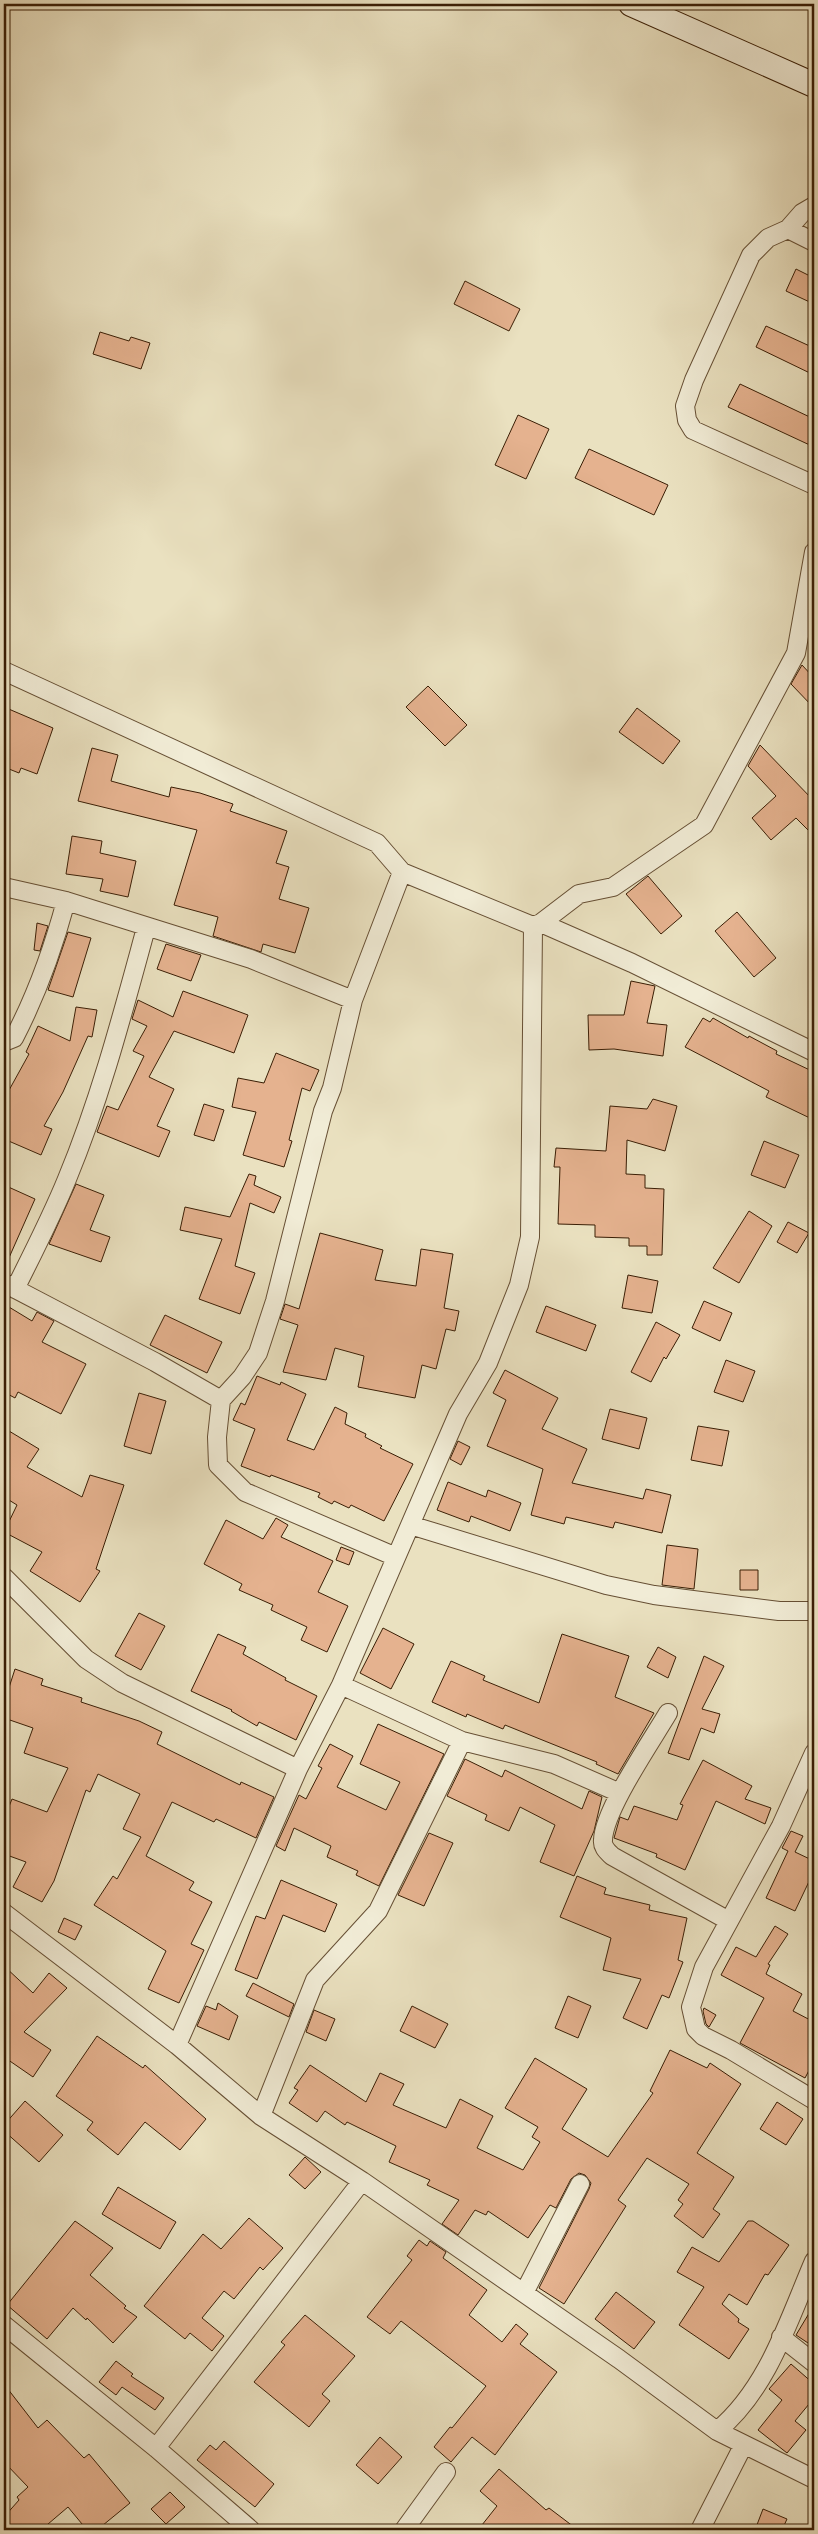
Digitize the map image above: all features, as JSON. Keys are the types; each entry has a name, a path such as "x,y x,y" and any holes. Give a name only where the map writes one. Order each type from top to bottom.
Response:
{"main road":[{"path":"631,4 814,85"}],"street":[{"path":"814,206 802,213 788,229 768,238 751,255 694,380 685,406 687,420 693,430 814,485"},
{"path":"788,229 814,242"},
{"path":"537,925 579,894 613,887 704,825 796,653 814,552"},
{"path":"4,670 377,844 402,872 632,963 814,1052"},
{"path":"396,1557 244,1492 218,1465 217,1437 221,1400 242,1378 258,1353 275,1301 323,1111 332,1088 353,1000 402,872"},
{"path":"4,887 66,901 146,928 251,959 353,1000"},
{"path":"4,1042 14,1038 30,1006 56,936 66,901"},
{"path":"177,2045 298,1769 341,1685 458,1414 488,1362 519,1285 530,1237 537,925"},
{"path":"146,928 108,1065 89,1123 67,1180 10,1286 155,1362 221,1400"},
{"path":"410,1525 606,1585 654,1596 779,1611 814,1611"},
{"path":"4,1577 86,1659 122,1683 298,1769"},
{"path":"341,1685 462,1740 554,1764 620,1793"},
{"path":"668,1714 620,1793 602,1841 605,1850 729,1921"},
{"path":"262,2116 314,1980 378,1911 462,1740"},
{"path":"814,1753 781,1826 704,1967 691,2007 696,2029 703,2036 731,2050 814,2100"},
{"path":"4,1913 177,2045 262,2116 362,2181 524,2293 717,2431 743,2446 814,2479"},
{"path":"156,2448 362,2181"},
{"path":"524,2293 580,2184"},
{"path":"717,2431 745,2403 760,2380 781,2337 814,2260"},
{"path":"4,2325 156,2448 251,2530"},
{"path":"781,2337 814,2363"},
{"path":"700,2530 743,2446"},
{"path":"404,2530 446,2472"}],"building":[{"path":"796,269 814,278 814,304 786,291"},
{"path":"465,281 520,309 509,331 454,304"},
{"path":"766,326 814,348 814,375 756,347"},
{"path":"100,332 129,341 131,337 150,343 141,369 93,354"},
{"path":"740,384 814,419 814,447 728,407"},
{"path":"518,415 549,429 526,479 495,465"},
{"path":"589,449 668,485 654,515 575,478"},
{"path":"802,665 814,678 814,708 791,684"},
{"path":"428,686 467,725 445,746 406,707"},
{"path":"4,707 53,728 37,774 21,768 19,773 4,767"},
{"path":"637,708 680,741 663,764 619,732"},
{"path":"760,745 814,801 814,836 796,818 771,840 752,818 776,796 748,766"},
{"path":"92,748 118,755 111,781 169,797 171,787 200,793 233,804 230,811 287,831 276,863 289,867 279,899 309,908 295,953 263,944 261,952 213,936 218,917 174,905 197,830 78,801"},
{"path":"72,836 102,841 100,853 136,861 128,897 100,891 103,879 66,874"},
{"path":"648,876 682,916 661,934 626,894"},
{"path":"737,912 776,958 754,977 715,931"},
{"path":"37,923 48,926 40,951 34,950"},
{"path":"68,932 91,938 73,997 48,990"},
{"path":"166,944 201,955 191,981 157,969"},
{"path":"631,981 655,986 647,1023 667,1025 663,1056 614,1049 589,1050 588,1015 624,1015"},
{"path":"183,991 248,1015 234,1053 174,1031 149,1077 174,1089 157,1126 170,1131 159,1157 97,1132 107,1106 118,1110 144,1056 133,1051 147,1026 132,1019 138,1000 173,1017"},
{"path":"76,1007 97,1010 92,1037 88,1036 63,1092 44,1126 52,1129 41,1155 4,1139 4,1090 8,1092 29,1054 26,1052 38,1026 70,1041"},
{"path":"703,1018 710,1022 713,1018 748,1038 749,1036 777,1051 776,1054 814,1072 814,1120 766,1097 769,1091 685,1047"},
{"path":"276,1053 319,1070 310,1091 302,1088 289,1140 292,1141 284,1167 243,1155 256,1112 232,1107 238,1078 264,1083"},
{"path":"653,1099 677,1106 665,1151 627,1140 626,1174 645,1175 645,1188 664,1189 662,1255 647,1255 647,1246 629,1246 629,1238 595,1237 595,1225 558,1224 560,1167 554,1167 556,1148 606,1151 610,1106 647,1109"},
{"path":"204,1104 224,1110 214,1141 194,1135"},
{"path":"764,1141 799,1155 785,1188 751,1175"},
{"path":"249,1174 256,1176 254,1185 281,1197 274,1213 250,1203 235,1266 255,1273 240,1314 199,1299 222,1239 180,1230 185,1207 230,1217"},
{"path":"76,1184 104,1195 90,1230 110,1237 101,1262 49,1244"},
{"path":"4,1185 35,1199 4,1269"},
{"path":"749,1211 772,1226 739,1283 713,1268"},
{"path":"788,1222 809,1233 797,1253 777,1242"},
{"path":"320,1233 383,1250 375,1280 416,1286 421,1249 453,1254 444,1308 459,1311 455,1331 446,1329 436,1369 422,1365 415,1398 358,1387 364,1356 335,1348 326,1380 283,1372 298,1325 280,1319 285,1304 299,1309"},
{"path":"628,1275 658,1281 652,1313 622,1308"},
{"path":"704,1301 732,1313 720,1341 692,1328"},
{"path":"4,1304 32,1321 37,1312 54,1321 42,1342 86,1364 61,1414 18,1392 15,1398 4,1392"},
{"path":"546,1306 596,1325 586,1351 536,1332"},
{"path":"165,1315 222,1342 207,1373 150,1345"},
{"path":"656,1322 680,1335 666,1359 664,1357 651,1382 631,1372"},
{"path":"726,1360 755,1371 743,1402 714,1392"},
{"path":"505,1370 558,1398 542,1429 587,1449 572,1483 643,1499 646,1489 671,1495 662,1533 615,1522 613,1528 566,1517 564,1524 531,1515 543,1469 487,1446 506,1400 493,1393"},
{"path":"257,1376 280,1385 281,1382 306,1394 287,1440 314,1450 335,1407 347,1413 345,1424 366,1434 365,1437 382,1446 380,1448 413,1464 384,1521 351,1505 349,1508 334,1501 332,1504 318,1497 320,1493 241,1466 255,1429 233,1420 241,1403 245,1405"},
{"path":"139,1393 166,1401 151,1454 124,1446"},
{"path":"610,1409 647,1418 639,1449 602,1439"},
{"path":"698,1426 729,1431 722,1466 691,1460"},
{"path":"4,1428 39,1449 27,1467 82,1497 90,1475 124,1485 96,1569 100,1571 80,1602 30,1571 42,1552 4,1532 17,1505 4,1497"},
{"path":"458,1441 470,1447 461,1465 450,1459"},
{"path":"448,1482 486,1497 488,1490 521,1503 510,1531 471,1516 469,1522 437,1510"},
{"path":"276,1518 288,1525 281,1537 333,1561 318,1592 348,1606 327,1652 301,1640 307,1627 271,1610 273,1605 239,1590 242,1584 204,1564 226,1520 263,1539"},
{"path":"667,1545 698,1549 694,1589 662,1585"},
{"path":"341,1547 354,1552 349,1565 336,1560"},
{"path":"740,1570 758,1570 758,1590 740,1590"},
{"path":"139,1613 165,1626 141,1670 115,1656"},
{"path":"383,1628 414,1644 391,1689 360,1673"},
{"path":"218,1634 246,1647 243,1654 286,1678 285,1680 317,1696 296,1740 259,1722 257,1726 232,1710 191,1691"},
{"path":"562,1634 629,1656 615,1697 654,1713 618,1774 596,1764 597,1762 505,1725 503,1729 467,1714 466,1717 432,1702 451,1661 485,1676 483,1680 539,1703"},
{"path":"658,1647 676,1657 668,1678 647,1667"},
{"path":"704,1656 724,1666 702,1709 720,1714 714,1733 701,1728 689,1760 668,1753"},
{"path":"15,1669 43,1679 41,1685 82,1698 81,1702 139,1721 162,1732 157,1744 240,1785 241,1782 274,1797 256,1838 216,1819 214,1822 172,1802 146,1856 194,1882 189,1890 212,1902 191,1944 204,1950 179,2003 148,1989 166,1951 94,1905 113,1876 117,1879 141,1837 123,1829 140,1794 98,1774 90,1792 86,1790 54,1881 42,1902 13,1887 26,1862 4,1854 4,1819 12,1799 47,1812 68,1768 24,1753 33,1728 4,1718 4,1703"},
{"path":"378,1724 444,1754 379,1886 356,1875 358,1871 327,1857 331,1846 294,1828 285,1851 276,1846 299,1795 306,1799 322,1768 318,1766 330,1744 353,1756 337,1787 386,1810 400,1782 360,1764"},
{"path":"465,1759 502,1777 505,1770 582,1809 589,1791 602,1797 594,1831 574,1876 540,1862 555,1825 520,1807 509,1831 485,1820 487,1815 447,1796"},
{"path":"703,1760 752,1786 745,1799 771,1808 765,1824 716,1801 685,1870 656,1857 657,1854 614,1838 620,1817 628,1820 634,1806 677,1820 683,1805 680,1804"},
{"path":"791,1831 803,1836 795,1852 814,1861 814,1871 795,1911 766,1898 788,1851 782,1848"},
{"path":"429,1833 453,1843 424,1906 398,1895"},
{"path":"577,1876 606,1888 604,1894 650,1905 649,1910 687,1918 678,1960 683,1962 669,1998 662,1995 647,2029 623,2018 641,1979 603,1970 611,1938 560,1917"},
{"path":"281,1880 337,1904 325,1932 283,1915 257,1979 235,1970 256,1916 265,1919"},
{"path":"64,1918 82,1926 75,1940 58,1932"},
{"path":"775,1926 788,1934 768,1964 770,1965 766,1974 802,1994 793,2011 814,2022 814,2061 805,2078 740,2043 764,1998 721,1975 736,1947 756,1957"},
{"path":"4,1966 33,1993 49,1973 67,1988 24,2032 51,2050 33,2077 4,2057"},
{"path":"253,1983 294,2004 289,2017 246,1996"},
{"path":"568,1996 591,2006 578,2038 555,2028"},
{"path":"218,2003 238,2016 229,2040 197,2026 206,2006 216,2010"},
{"path":"412,2006 448,2024 435,2048 400,2031"},
{"path":"704,2008 716,2015 709,2027 706,2024"},
{"path":"314,2010 335,2019 326,2041 306,2032"},
{"path":"97,2036 143,2068 145,2065 206,2119 180,2150 145,2122 118,2155 87,2130 93,2122 56,2096"},
{"path":"670,2050 707,2068 710,2063 741,2084 697,2153 734,2177 713,2209 720,2214 703,2238 674,2216 683,2204 678,2200 689,2184 647,2158 618,2200 626,2206 564,2304 539,2288 589,2189 591,2183 585,2175 579,2173 571,2179 556,2208 550,2205 528,2238 488,2211 486,2215 475,2210 458,2235 442,2224 459,2200 427,2185 430,2180 389,2162 396,2146 347,2122 345,2125 325,2111 317,2122 289,2103 298,2090 294,2088 310,2065 366,2102 380,2073 404,2084 393,2105 446,2128 460,2099 493,2116 477,2148 523,2170 540,2142 532,2137 538,2127 505,2108 535,2058 587,2089 562,2129 608,2157 653,2093 650,2091"},
{"path":"25,2101 63,2135 39,2162 4,2131 4,2125"},
{"path":"777,2102 803,2119 786,2145 760,2129"},
{"path":"305,2157 321,2172 305,2189 289,2175"},
{"path":"118,2187 176,2222 160,2249 102,2214"},
{"path":"249,2218 283,2248 263,2270 260,2267 234,2299 224,2291 202,2318 224,2336 212,2351 190,2333 185,2339 144,2306 203,2234 221,2249"},
{"path":"75,2221 113,2248 90,2275 126,2306 124,2308 137,2317 113,2343 87,2318 86,2320 73,2308 47,2339 7,2305"},
{"path":"748,2221 753,2221 789,2245 768,2275 765,2274 747,2305 729,2294 722,2304 739,2319 738,2322 749,2329 729,2359 679,2325 704,2287 677,2272 692,2247 719,2262"},
{"path":"419,2240 427,2246 430,2241 446,2252 443,2258 487,2290 469,2315 502,2342 516,2324 528,2334 520,2344 557,2372 495,2455 472,2437 451,2462 434,2447 486,2386 401,2321 390,2334 367,2317 412,2260 407,2256"},
{"path":"616,2292 655,2322 634,2349 595,2319"},
{"path":"814,2305 814,2347 796,2335"},
{"path":"305,2315 355,2356 322,2394 330,2401 309,2427 254,2382 285,2345 281,2342"},
{"path":"116,2361 133,2374 131,2376 164,2398 155,2410 122,2387 116,2395 99,2382"},
{"path":"791,2364 814,2384 814,2398 795,2421 806,2430 787,2453 758,2430 782,2400 769,2389"},
{"path":"4,2384 38,2428 47,2420 84,2458 89,2454 130,2503 97,2530 87,2530 68,2507 41,2530 4,2530 4,2517 19,2500 17,2497 28,2487 4,2462"},
{"path":"380,2437 402,2457 378,2484 356,2465"},
{"path":"224,2441 274,2484 255,2507 197,2460 210,2445 216,2450"},
{"path":"499,2469 546,2510 549,2508 578,2530 478,2530 497,2506 480,2491"},
{"path":"170,2492 185,2507 166,2524 151,2509"},
{"path":"763,2509 787,2519 782,2530 755,2530"}]}
